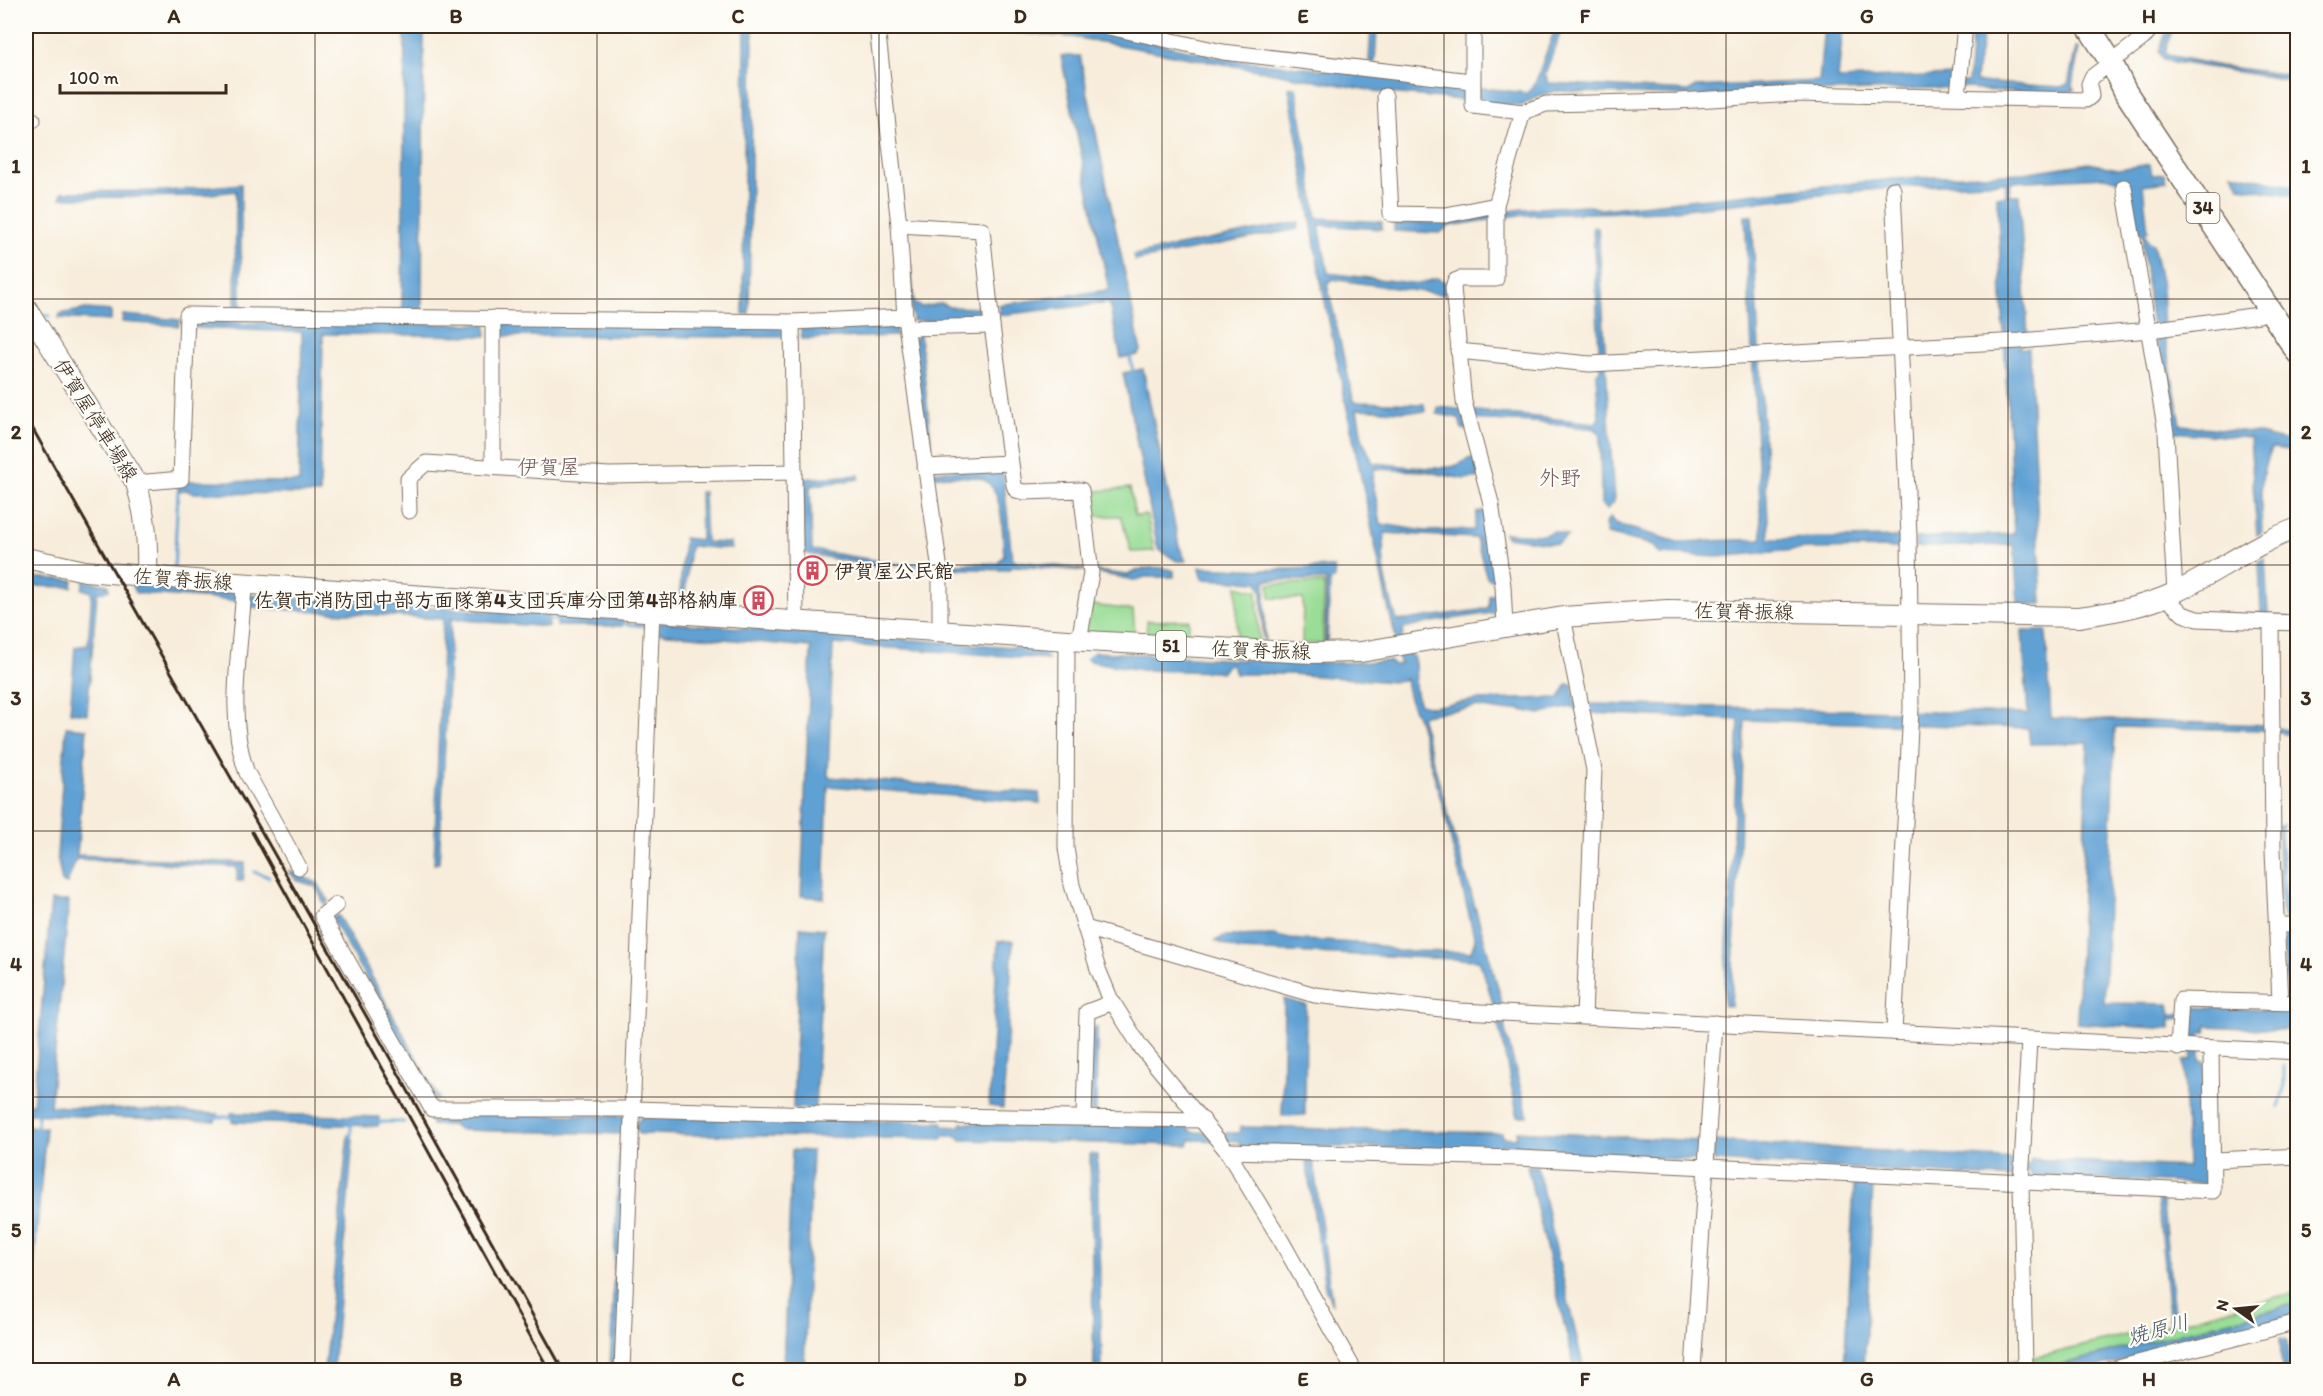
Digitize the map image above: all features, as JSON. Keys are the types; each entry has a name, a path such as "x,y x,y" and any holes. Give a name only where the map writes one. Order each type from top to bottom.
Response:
{"highway":[{"name":"34","path":"2088,26 2111,62 2125,91 2298,352"},
{"name":"34","path":"2111,62 2137,85 2298,325"}],"main road":[{"name":"伊賀屋停車場線","path":"26,307 136,483 146,513 147,576"},
{"name":"佐賀脊振線","path":"26,558 85,572 652,621 796,620 940,630 1070,648 1360,652 1563,617 1667,610 2079,617 2142,605 2171,595 2250,549 2298,528"}],"street":[{"path":"879,26 877,26 910,329 930,467 939,566 940,630"},
{"path":"1104,26 1223,52 1471,81"},
{"path":"1473,26 1471,81 1473,106 1523,112 1546,104 1678,101 1794,94 1958,95 2086,100 2091,96 2089,84 2091,78 2143,38 2153,26"},
{"path":"1958,95 1965,26"},
{"path":"1385,96 1391,214 1446,215 1496,205"},
{"path":"1505,626 1503,586 1491,503 1464,402 1453,288 1455,281 1496,279 1496,205 1523,112"},
{"path":"2124,187 2157,328 2166,433 2171,595 2183,614 2197,619 2298,623"},
{"path":"1893,189 1909,542 1911,709 1894,1032"},
{"path":"899,225 982,230 1010,463 1016,490 1081,490 1091,570 1070,648 1066,848 1072,885 1098,969 1113,1002 1140,1046 1224,1147 1282,1242 1354,1371"},
{"path":"1458,351 1603,363 2016,341 2157,328 2259,315 2270,311"},
{"path":"136,483 181,479 186,315 747,321 792,330 910,329 991,316"},
{"path":"493,318 493,465"},
{"path":"792,330 796,620"},
{"path":"409,510 408,479 426,463 493,465 609,475 794,472"},
{"path":"930,467 1010,463"},
{"path":"244,584 236,728 241,756 247,773 299,867"},
{"path":"1563,617 1594,770 1584,1016"},
{"path":"622,1371 652,621"},
{"path":"2271,622 2273,851 2280,1002"},
{"path":"336,905 322,916 432,1109 632,1120 817,1114 1084,1117 1207,1125"},
{"path":"2277,925 2298,925"},
{"path":"1085,928 1107,929 1224,958 1336,997 1499,1013 2211,1050 2298,1052"},
{"path":"2178,1048 2181,1000 2298,1003"},
{"path":"1084,1117 1087,1012 1113,1002"},
{"path":"1693,1371 1714,1023"},
{"path":"2025,1365 2021,1183 2029,1040"},
{"path":"1224,1147 1518,1158 1705,1169 2213,1191 2211,1050"},
{"path":"2214,1160 2298,1156"},
{"path":"2111,1370 2298,1322"}],"green space":[{"path":"1130,488 1135,516 1147,515 1154,551 1131,552 1121,516 1089,516 1087,492"},
{"path":"1324,583 1323,644 1302,643 1303,599 1270,598 1269,584"},
{"path":"1237,586 1257,591 1259,642 1237,641"},
{"path":"1091,605 1133,610 1135,635 1086,633"},
{"path":"1189,620 1189,637 1146,636 1147,621"},
{"path":"2297,1292 2297,1303 2056,1366 2024,1370 1959,1370 2047,1355"}],"water":[{"path":"405,26 424,26 422,309 402,309"},
{"path":"745,26 753,26 749,314 743,314"},
{"path":"931,26 1046,26 1107,32 1228,59 1527,93 1535,84 1556,26 1563,26 1545,74 1549,83 1688,91 1696,87 1819,81 1824,26 1843,26 1838,79 1954,75 1952,82 1968,82 1973,26 1984,26 1976,82 2061,87 2068,84 2076,48 2079,48 2072,86 2075,90 2066,93 1976,90 1969,87 1686,96 1555,91 1538,96 1521,106 1380,92 1073,37"},
{"path":"1371,26 1377,26 1375,62 1369,61"},
{"path":"2168,26 2174,26 2165,52 2168,55 2220,66 2297,76 2297,81 2163,60 2159,52"},
{"path":"1061,56 1080,56 1141,351 1138,355 1121,358 1109,303 1000,315 998,305 1109,290"},
{"path":"1296,87 1317,218 1382,222 1382,229 1319,225 1328,273 1419,284 1437,278 1445,282 1445,295 1332,279 1327,284 1354,402 1424,404 1425,412 1357,409 1362,438 1373,463 1440,468 1453,466 1475,457 1480,477 1464,479 1424,471 1374,469 1373,483 1381,524 1425,531 1474,530 1477,512 1488,510 1498,582 1487,578 1476,538 1385,533 1384,566 1397,621 1479,610 1489,607 1489,595 1497,594 1498,612 1403,629 1402,641 1397,642 1322,287 1289,88"},
{"path":"2089,163 2118,169 2150,164 2152,175 2164,174 2166,182 2143,185 2148,231 2145,233 2149,242 2153,244 2162,286 2164,334 2181,425 2251,432 2297,443 2297,451 2272,448 2262,478 2262,532 2257,535 2250,438 2173,432 2151,320 2142,244 2144,242 2142,233 2137,232 2129,183 2105,177 2010,182 2010,195 2019,195 2028,336 2019,348 2029,348 2042,604 2018,604 2014,545 1915,547 1915,538 2014,534 1997,196 2006,196 2006,182 1899,187 1664,211 1519,215 1449,226 1440,233 1394,231 1394,224 1443,222 1523,209 1586,205 1601,209 1894,179 2024,173"},
{"path":"2232,173 2297,187 2297,196 2240,187"},
{"path":"241,184 241,308 235,308 236,191 193,196 61,198 62,192 167,191"},
{"path":"1745,216 1752,216 1769,539 1903,537 1903,548 1806,549 1717,557 1660,554 1653,545 1607,534 1605,524 1610,518 1615,524 1678,542 1762,539"},
{"path":"1299,222 1297,229 1135,261 1133,255"},
{"path":"1593,227 1598,227 1614,502 1607,509 1601,504 1600,435 1596,429 1535,422 1465,419 1467,430 1462,429 1459,418 1437,414 1438,407 1596,423 1599,418 1596,374 1600,370"},
{"path":"906,263 911,265 914,303 922,307 942,303 949,307 984,308 983,319 913,321"},
{"path":"86,309 111,311 111,321 59,318 60,314"},
{"path":"123,315 180,320 179,326 122,322"},
{"path":"192,320 238,323 486,324 486,336 323,334 320,494 192,493 186,490 178,491 178,486 186,485 187,481 299,482 302,332 192,328"},
{"path":"499,323 784,326 785,337 500,336"},
{"path":"896,326 896,336 801,339 801,329"},
{"path":"920,334 933,462 928,462 913,339"},
{"path":"1143,369 1179,546 1186,561 1177,561 1158,549 1123,373"},
{"path":"999,469 1003,472 1012,560 1128,575 1144,569 1163,568 1174,571 1174,577 1144,577 1138,581 1088,571 1014,566 1007,570 944,568 943,564 998,563 1004,555 1001,511 994,490 987,482 979,478 931,476 936,471"},
{"path":"859,475 859,479 810,486 812,550 899,564 877,567 804,553 802,479"},
{"path":"700,492 704,492 706,542 730,543 731,549 690,546 685,592 679,604 684,538 701,540"},
{"path":"1553,531 1568,536 1557,544 1506,537 1504,533 1544,535"},
{"path":"2265,559 2268,614 2261,614 2259,561"},
{"path":"1200,567 1266,570 1334,567 1335,579 1330,580 1327,645 1325,645 1326,580 1265,580 1265,640 1263,639 1262,592 1258,582 1202,579"},
{"path":"26,577 73,580 72,587 26,586"},
{"path":"84,581 108,585 109,590 97,593 87,714 70,712 75,647 88,645 92,592 82,589"},
{"path":"131,584 238,593 238,601 136,593"},
{"path":"249,595 549,615 548,627 451,619 439,863 434,864 443,619 247,607"},
{"path":"556,615 622,620 622,626 557,626"},
{"path":"659,622 1041,649 1043,651 1259,661 1346,663 1389,661 1394,665 1401,664 1397,653 1404,651 1413,656 1415,663 1417,698 1420,704 1431,707 1476,700 1559,698 1567,684 1572,684 1575,702 1590,704 2028,714 2022,631 2046,631 2051,718 2268,725 2297,731 2297,735 2267,730 2115,727 2104,1003 2169,1004 2171,1014 2185,1015 2188,1007 2297,1011 2297,1031 2207,1026 2206,1033 2200,1034 2200,1061 2205,1061 2206,1184 2031,1176 2030,1172 2017,1172 2017,1178 1714,1161 1713,1155 1698,1155 1698,1160 1516,1152 1516,1145 1502,1144 1502,1149 1240,1146 1239,1141 1190,1140 1188,1145 961,1140 958,1136 944,1136 942,1139 639,1134 639,1130 625,1130 625,1134 458,1130 454,1125 432,1125 430,1118 454,1118 455,1113 625,1116 626,1121 639,1122 640,1117 942,1122 944,1126 958,1127 962,1123 1188,1127 1191,1132 1239,1133 1240,1127 1502,1133 1502,1137 1516,1138 1517,1131 1698,1141 1699,1147 1714,1149 1715,1141 2016,1159 2016,1164 2030,1165 2031,1159 2187,1167 2184,1061 2192,1060 2193,1033 2184,1032 2185,1018 2171,1019 2171,1029 2077,1023 2088,743 2030,744 2028,728 1745,720 1731,1007 1724,1006 1739,720 1590,713 1571,707 1539,714 1517,709 1503,711 1476,707 1423,715 1421,719 1501,998 1505,1030 1528,1116 1518,1116 1497,1018 1479,960 1239,950 1215,941 1224,936 1273,935 1290,939 1372,944 1397,951 1471,952 1475,940 1443,807 1418,719 1409,699 1406,679 1394,682 1290,674 1235,674 1232,666 1227,665 1222,672 1141,670 1089,661 1086,658 1049,659 833,644 828,777 1039,793 1040,803 828,786 824,898 801,896 811,647 658,633"},
{"path":"66,727 87,729 77,855 245,863 243,881 237,881 237,867 76,859 67,884 62,882 57,855"},
{"path":"2283,824 2281,834 2288,919 2284,918 2281,908 2277,826"},
{"path":"289,871 318,883 329,901 325,905 315,886 296,880"},
{"path":"51,901 69,901 50,1106 218,1114 215,1121 26,1114 26,1104 33,1104"},
{"path":"338,915 439,1099 434,1100 332,918"},
{"path":"800,927 824,929 815,1109 793,1108"},
{"path":"2283,932 2290,932 2293,997 2288,998"},
{"path":"998,941 1013,941 1003,1108 989,1106"},
{"path":"1284,999 1306,1005 1305,1115 1282,1116"},
{"path":"1097,1027 1096,1111 1090,1111 1091,1028"},
{"path":"231,1113 379,1117 378,1126 232,1122"},
{"path":"28,1127 46,1128 26,1352 26,1155"},
{"path":"348,1135 353,1139 333,1370 324,1370"},
{"path":"619,1148 626,1150 616,1370 610,1370"},
{"path":"792,1150 812,1151 804,1370 783,1370"},
{"path":"1090,1154 1097,1155 1102,1370 1094,1370"},
{"path":"1306,1160 1313,1160 1332,1304 1325,1288"},
{"path":"1527,1166 1537,1166 1584,1370 1575,1370"},
{"path":"1854,1184 1873,1185 1864,1370 1844,1370"},
{"path":"2157,1197 2162,1198 2175,1323 2170,1324"},
{"path":"2297,1303 2297,1315 2087,1370 2024,1370 2056,1366"},
{"path":"2280,1338 2287,1340 2289,1370 2282,1370"}],"pier":[{"path":"1041,649 1094,651 1083,661 1051,661"}],"waterway":[{"path":"42,315 50,316"},
{"path":"1130,357 1133,371"},
{"path":"174,569 178,491"},
{"path":"899,564 933,566"},
{"path":"549,620 559,620"},
{"path":"619,623 645,626"},
{"path":"254,872 269,877"},
{"path":"2279,1107 2284,1089 2284,1066"},
{"path":"37,1127 38,1115"},
{"path":"216,1117 234,1117"},
{"path":"378,1122 404,1122"},
{"path":"351,1125 351,1137"}],"railway":[{"path":"26,417 381,1042 563,1370"},
{"path":"252,832 549,1370"}],"place":[{"name":"伊賀屋公民館","path":"813,571"},
{"name":"佐賀市消防団中部方面隊第4支団兵庫分団第4部格納庫","path":"759,600"}],"district":[{"name":"伊賀屋","path":"549,466"},
{"name":"外野","path":"1560,477"}],"water label":[{"name":"焼原川","path":"2158,1329"}]}
